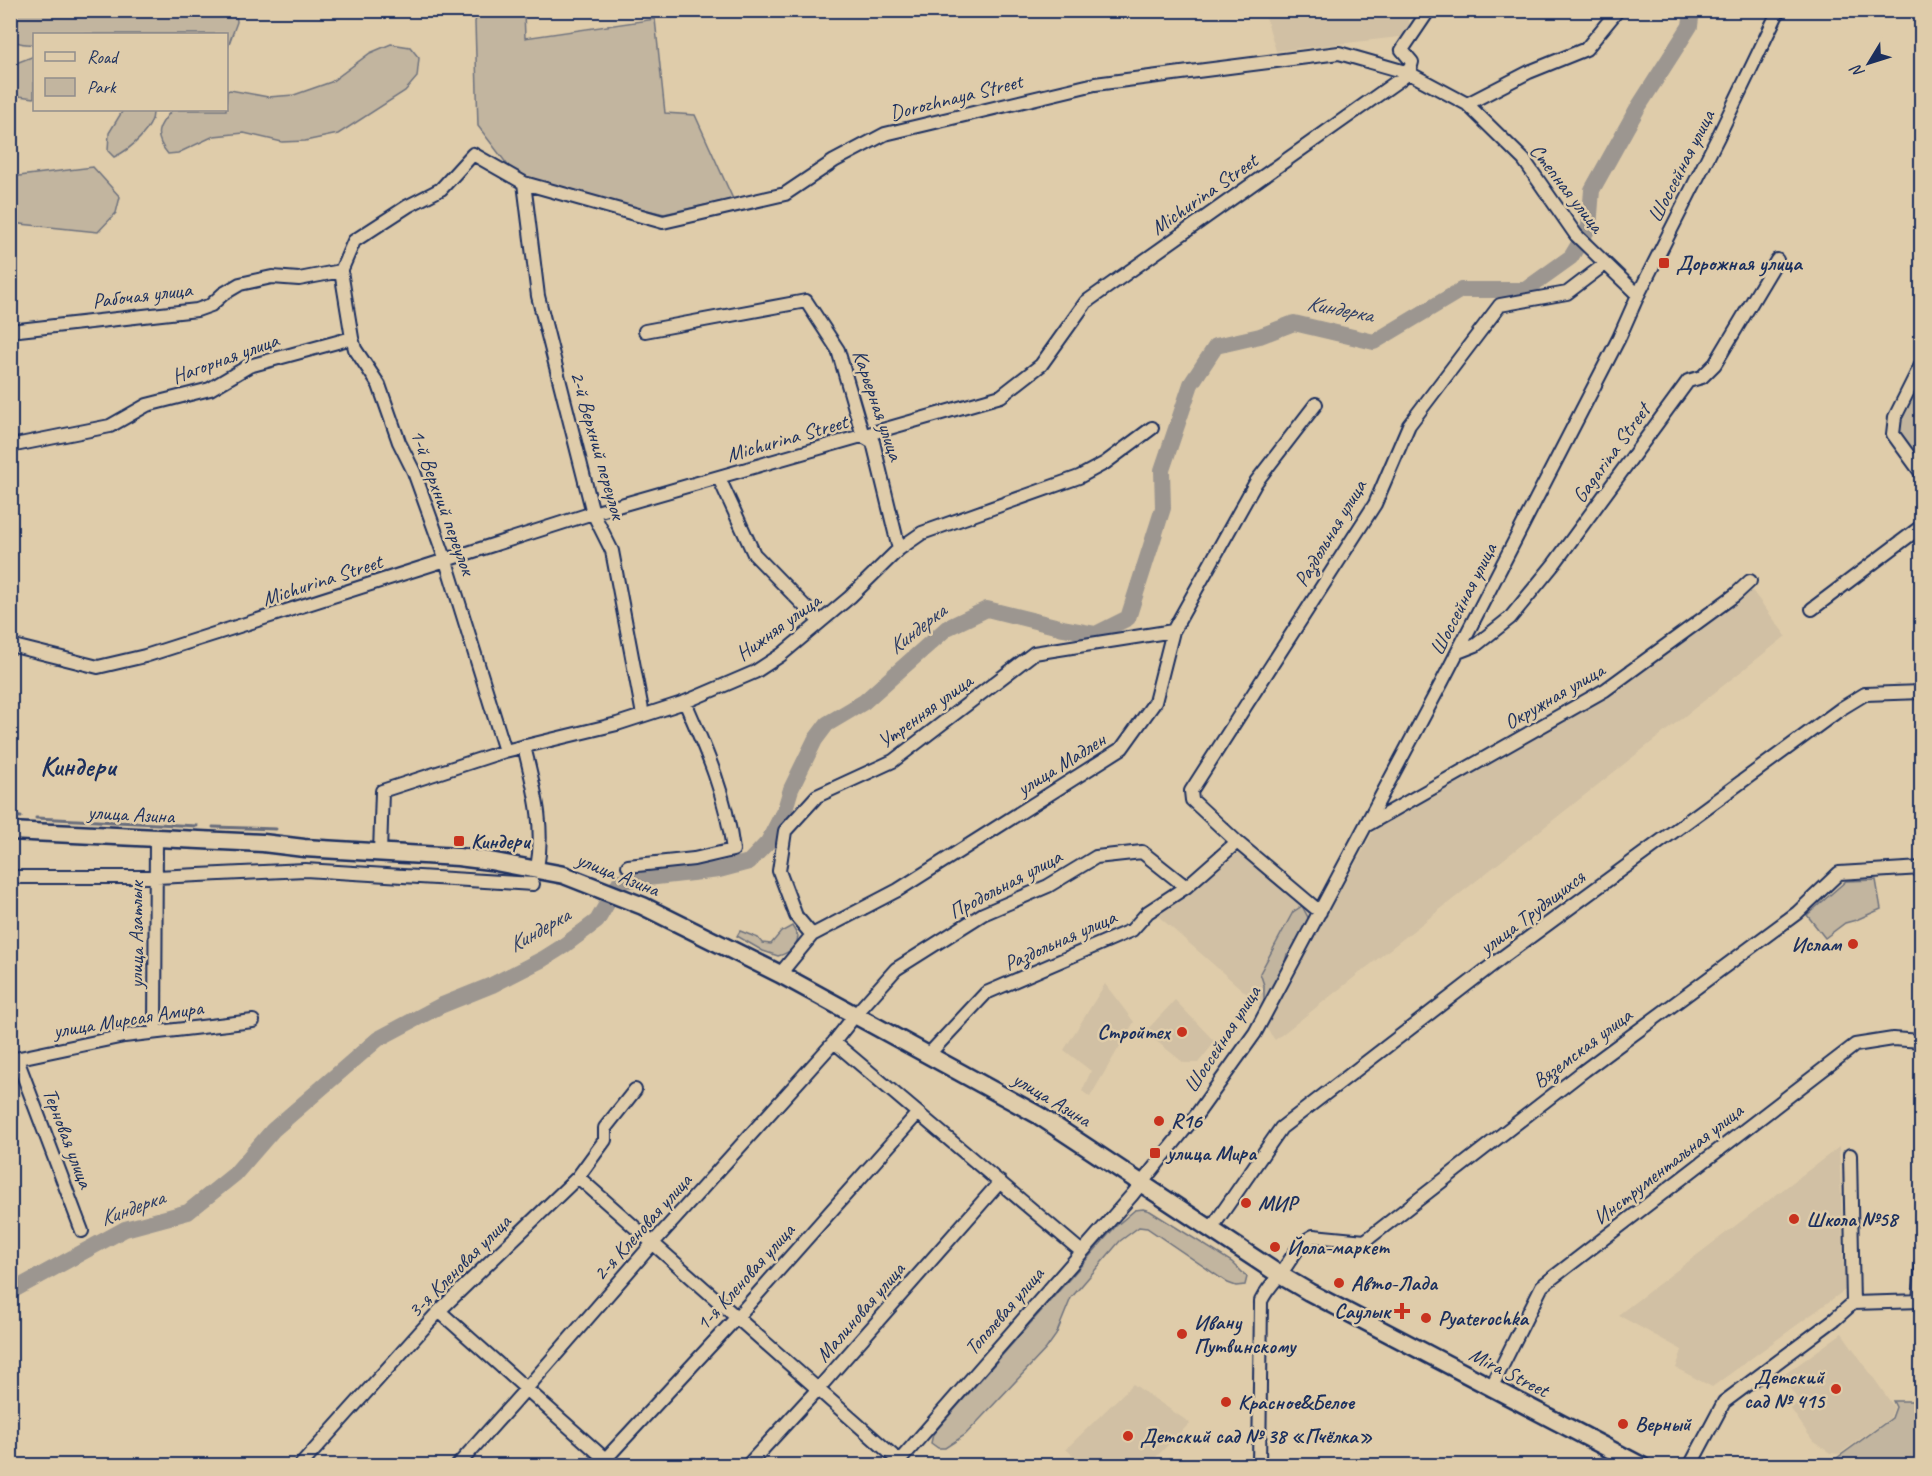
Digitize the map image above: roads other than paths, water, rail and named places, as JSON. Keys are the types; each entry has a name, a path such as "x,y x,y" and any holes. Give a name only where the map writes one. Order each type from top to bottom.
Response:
{"main road":[{"name":"улица Азина","path":"10,831 263,843 304,848 458,857 535,877 564,876 643,906 856,1014 1038,1115 1142,1183"},
{"name":"Mira Street","path":"1142,1183 1280,1275 1642,1466"}],"street":[{"path":"1409,73 1412,62 1402,50 1429,10"},
{"path":"1467,104 1528,72 1586,49 1618,10"},
{"name":"Шоссейная улица","path":"1142,1183 1197,1114 1255,1033 1458,652 1619,338 1779,10"},
{"name":"Dorozhnaya Street","path":"341,271 354,241 408,206 441,189 473,154 524,183 663,222 784,194 834,161 885,134 1095,84 1339,53 1409,73 1467,104"},
{"name":"Michurina Street","path":"10,645 98,667 145,656 593,513 1001,396 1041,365 1086,302 1409,73"},
{"name":"Степная улица","path":"1467,104 1524,160 1576,235 1638,295"},
{"name":"2-й Верхний переулок","path":"524,183 538,296 593,513 612,551 643,715"},
{"name":"Gagarina Street","path":"1458,652 1476,645 1497,631 1554,564 1688,381 1702,377 1715,364 1777,260"},
{"name":"Раздольная улица","path":"1320,912 1237,842 1192,800 1191,790 1375,504 1408,425 1500,305 1567,293 1605,264"},
{"name":"Рабочая улица","path":"10,331 197,310 211,305 223,294 240,284 272,277 299,279 341,271"},
{"name":"1-й Верхний переулок","path":"341,271 355,349 379,385 399,442 414,472 446,561 505,751"},
{"name":"Карьерная улица","path":"645,331 806,301 838,350 863,436 873,442 899,549"},
{"name":"Нагорная улица","path":"10,446 110,426 147,405 210,389 249,366 352,338"},
{"path":"1922,363 1895,417 1893,434 1922,474"},
{"name":"улица Мадлен","path":"780,974 812,935 898,890 1122,748 1155,702 1173,631 1256,482 1316,404"},
{"name":"Нижняя улица","path":"380,853 382,791 505,751 617,724 685,702 756,672 781,655 850,597 899,549 922,533 1079,477 1105,463 1152,428"},
{"path":"719,478 754,554 820,622"},
{"path":"1812,609 1922,526"},
{"name":"Окружная улица","path":"1366,826 1605,690 1726,602 1750,581"},
{"path":"1473,623 1484,631 1497,631"},
{"name":"Утренняя улица","path":"812,935 796,916 779,871 785,831 817,796 893,761 1034,653 1173,631"},
{"name":"улица Трудящихся","path":"1211,1229 1281,1128 1500,959 1842,708 1865,694 1922,692"},
{"path":"628,866 694,859 733,850 715,770 685,702"},
{"path":"10,877 156,877 328,870 535,877 541,848 541,825 524,746"},
{"name":"улица Азатлык","path":"155,1032 156,838"},
{"name":"Раздольная улица","path":"929,1054 986,993 1132,930 1148,912 1186,887 1237,842"},
{"name":"Продольная улица","path":"856,1014 896,969 983,914 1048,886 1096,857 1142,852 1186,887"},
{"name":"Вяземская улица","path":"1280,1275 1306,1240 1313,1236 1365,1241 1585,1070 1797,913 1839,873 1922,868"},
{"name":"2-я Кленовая улица","path":"457,1466 834,1042 856,1014"},
{"name":"улица Мирсая Амира","path":"14,1059 124,1036 253,1021"},
{"name":"Инструментальная улица","path":"1491,1388 1542,1286 1855,1045 1893,1039 1922,1041"},
{"path":"834,1042 1082,1252"},
{"name":"Терновая улица","path":"14,1059 82,1231"},
{"name":"3-я Кленовая улица","path":"300,1466 439,1311 578,1177 605,1140 605,1128 635,1090"},
{"name":"1-я Кленовая улица","path":"606,1463 918,1113"},
{"path":"1850,1155 1853,1303"},
{"path":"578,1177 818,1389 897,1463"},
{"name":"Малиновая улица","path":"747,1466 1000,1182"},
{"name":"Тополевая улица","path":"897,1463 1142,1183"},
{"path":"1690,1466 1724,1402 1853,1303 1920,1301 1922,1261"},
{"path":"1259,1466 1261,1301 1267,1288 1280,1275"},
{"path":"439,1311 606,1463"}],"waterway":[{"name":"Киндерка","path":"10,1292 125,1229 188,1212 235,1174 273,1130 378,1039 440,1006 492,985 562,947 597,921 620,881 719,870 749,862 768,842 815,740 827,724 864,702 947,628 987,609 1096,634 1128,618 1163,508 1162,470 1191,384 1216,346 1260,336 1294,323 1374,342 1461,290 1525,290 1571,257 1589,227 1592,190 1637,109 1690,26 1692,10"},
{"path":"10,816 21,817"},
{"path":"36,818 197,826"},
{"path":"213,827 276,829"}],"place":[{"name":"Дорожная улица","path":"1664,263"},
{"name":"Киндери","path":"459,841"},
{"name":"Ислам","path":"1853,944"},
{"name":"Стройтех","path":"1182,1032"},
{"name":"R16","path":"1159,1121"},
{"name":"улица Мира","path":"1155,1153"},
{"name":"МИР","path":"1246,1203"},
{"name":"Школа №58","path":"1794,1219"},
{"name":"Йола-маркет","path":"1275,1247"},
{"name":"Авто-Лада","path":"1339,1283"},
{"name":"Саулык","path":"1402,1311"},
{"name":"Pyaterochka","path":"1426,1318"},
{"name":"Ивану Путвинскому","path":"1182,1334"},
{"name":"Детский сад № 415","path":"1836,1389"},
{"name":"Красное&Белое","path":"1226,1402"},
{"name":"Верный","path":"1623,1424"},
{"name":"Детский сад № 38 «Пчёлка»","path":"1128,1436"}],"district":[{"name":"Киндери","path":"78,766"}]}
